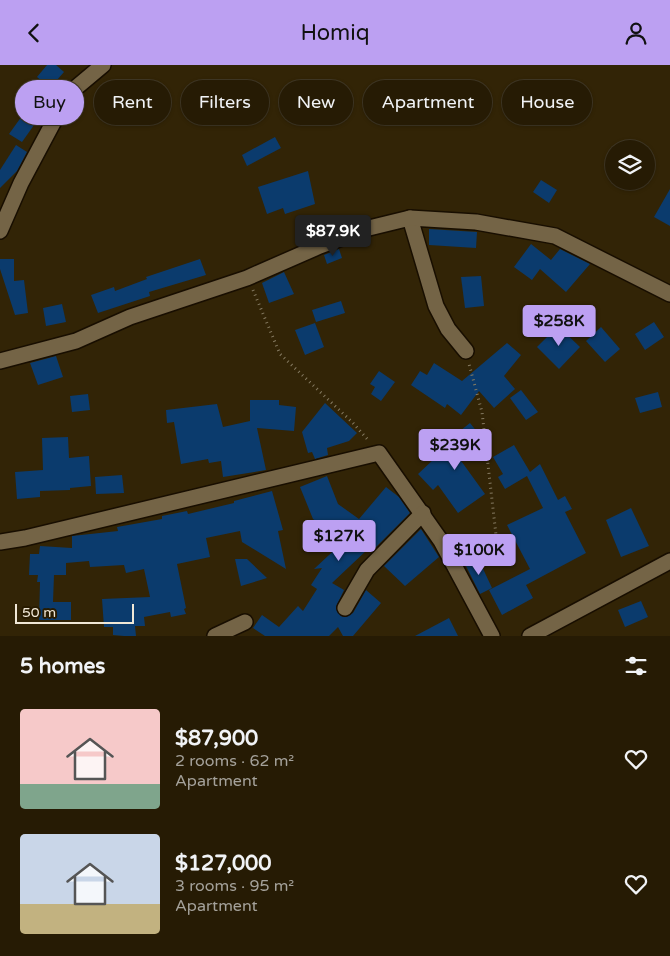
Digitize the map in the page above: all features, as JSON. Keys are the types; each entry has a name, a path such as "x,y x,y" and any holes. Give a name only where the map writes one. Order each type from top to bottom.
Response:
{"street":[{"path":"0,231 21,183 62,107 72,91 103,65"},
{"path":"410,218 436,306 448,329 466,351"},
{"path":"0,361 76,341 130,317 247,278 320,245 369,228 410,218 476,222 555,236 670,294"},
{"path":"0,542 25,538 379,453 423,513 456,567 492,636"},
{"path":"345,608 367,570 423,513"},
{"path":"530,636 670,561"},
{"path":"216,636 245,622"}],"path":[{"path":"247,278 266,317 280,354 352,422 379,453"},
{"path":"456,567 496,535 482,412 466,351"}],"building":[{"path":"47,65 56,65 64,72 57,80 41,80 37,77"},
{"path":"15,125 34,125 22,142 9,134"},
{"path":"275,137 281,148 247,166 242,155"},
{"path":"16,145 27,152 17,171 0,188 0,170"},
{"path":"308,171 315,204 285,214 283,208 267,214 258,187"},
{"path":"541,180 557,190 549,203 533,192"},
{"path":"670,189 670,226 654,217"},
{"path":"429,229 477,232 476,248 429,245"},
{"path":"531,244 551,260 560,249 590,264 566,292 540,269 532,280 514,267"},
{"path":"339,249 342,258 327,264 324,255"},
{"path":"0,259 14,259 14,281 24,280 28,313 15,315 0,269"},
{"path":"200,259 206,275 149,292 150,296 98,313 91,295 114,287 115,291 147,279 146,277"},
{"path":"284,272 294,294 269,303 262,283"},
{"path":"481,276 484,306 465,308 461,277"},
{"path":"341,301 345,313 316,322 312,310"},
{"path":"62,304 66,322 46,326 43,308"},
{"path":"654,322 664,337 645,350 635,334"},
{"path":"315,323 324,347 305,355 295,330"},
{"path":"558,326 580,347 559,369 537,347"},
{"path":"601,327 620,349 605,362 586,341"},
{"path":"507,343 521,355 504,376 515,389 494,408 479,391 461,415 447,404 445,408 411,385 420,371 427,375 434,363 462,381"},
{"path":"56,356 63,377 38,385 30,363"},
{"path":"379,371 395,382 381,401 371,394 375,387 370,384"},
{"path":"521,390 538,412 526,420 510,398"},
{"path":"658,392 662,407 640,413 635,398"},
{"path":"88,394 90,410 72,412 70,396"},
{"path":"250,400 279,400 279,405 296,407 294,431 257,428 266,470 223,477 221,461 209,463 208,459 181,464 174,422 167,423 166,410 217,404 223,427 250,421"},
{"path":"325,403 357,433 349,441 327,448 328,455 315,459 312,452 308,453 302,432"},
{"path":"470,423 482,438 459,458 485,494 458,513 438,485 433,490 418,474 449,445 446,442"},
{"path":"68,437 69,458 89,456 91,486 70,488 70,490 40,491 40,497 17,499 15,472 43,470 42,438"},
{"path":"514,445 530,472 540,464 558,500 565,496 572,509 565,512 586,553 526,585 533,598 502,615 489,590 530,569 507,525 543,508 527,476 505,489 498,477 503,474 493,457"},
{"path":"122,475 124,493 96,494 95,477"},
{"path":"327,476 338,504 359,519 386,487 399,497 410,513 371,552 368,549 332,583 344,590 336,607 341,616 345,617 353,613 366,590 381,603 353,636 343,636 338,627 329,636 265,636 253,628 262,615 279,627 298,606 303,611 317,589 311,585 322,568 314,569 344,541 313,519 300,487"},
{"path":"272,491 283,530 278,531 286,569 242,542 240,531 206,538 210,557 177,564 186,614 171,617 170,612 144,617 145,626 135,626 136,636 124,636 113,635 113,627 104,627 102,599 150,597 144,569 126,573 124,565 90,567 89,561 66,563 66,575 54,575 53,602 71,602 71,620 39,620 40,582 37,582 38,575 29,575 30,554 39,554 40,546 72,548 72,536 118,531 117,527 162,519 162,516 187,511 188,514 234,503 234,501"},
{"path":"631,508 649,546 621,557 606,520"},
{"path":"421,529 439,557 405,586 384,566"},
{"path":"478,558 492,588 480,594 465,564"},
{"path":"235,559 247,559 267,578 241,586"},
{"path":"641,601 648,617 625,627 618,610"},
{"path":"449,618 458,636 415,636"}]}
